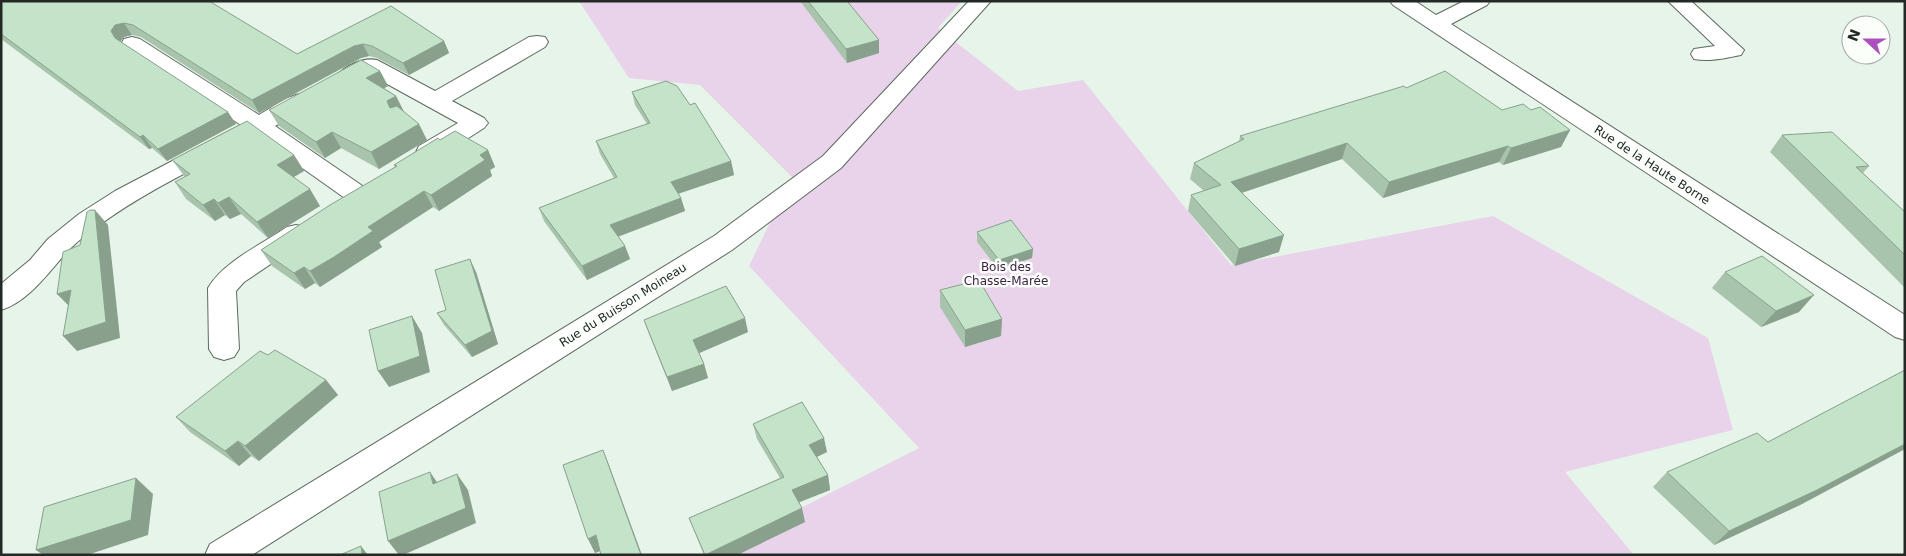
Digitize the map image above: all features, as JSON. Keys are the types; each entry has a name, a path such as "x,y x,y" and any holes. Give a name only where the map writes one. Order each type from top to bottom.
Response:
{"street":[{"name":"Rue du Buisson Moineau","path":"222,555 723,244 832,162 981,1"},
{"name":"Rue de la Haute Borne","path":"1400,1 1905,329"},
{"path":"1435,24 1480,1"},
{"path":"1678,1 1733,50 1702,54"},
{"path":"435,101 537,42"},
{"path":"132,44 258,126 366,190 234,275 222,288 224,349"},
{"path":"1,300 40,267 57,246 88,220 124,197 369,66 476,124 408,164"}],"green space":[{"name":"Bois des Chasse-Marée","path":"579,1 962,1 938,28 1018,91 1083,80 1231,265 1493,216 1708,338 1733,430 1565,472 1634,555 708,555 919,448 749,266 792,177 700,85 629,78"}],"building":[{"path":"1,1 209,1 297,54 391,6 444,41 403,63 372,46 363,44 354,46 252,100 133,25 124,23 115,25 111,31 115,38 228,112 158,149 143,135 140,137 1,34"},
{"path":"808,1 847,1 879,40 846,49"},
{"path":"361,60 380,71 366,78 396,96 387,101 390,108 397,106 419,124 371,152 332,132 316,142 269,110"},
{"path":"1445,71 1502,110 1523,104 1531,110 1540,107 1570,130 1511,148 1508,146 1389,182 1347,143 1231,182 1284,235 1239,249 1191,195 1221,185 1194,163 1244,139 1240,136 1404,86 1406,88"},
{"path":"666,81 677,86 690,105 695,103 731,161 671,182 681,198 610,225 625,246 582,266 539,208 617,177 596,141 650,123 632,92"},
{"path":"247,121 294,155 277,165 310,189 257,222 229,197 218,203 214,199 203,205 175,182 190,174 172,160"},
{"path":"455,131 488,150 480,155 485,160 431,195 424,191 368,227 373,231 334,257 310,271 304,267 294,273 261,250 330,205 397,166 394,165 438,138 440,140"},
{"path":"1832,132 1869,166 1856,167 1905,212 1905,255 1782,135"},
{"path":"95,210 106,322 63,336 71,290 57,294 63,252 80,245 87,212"},
{"path":"1011,220 1033,249 999,260 977,232"},
{"path":"1762,256 1814,295 1776,311 1725,272"},
{"path":"470,259 492,331 465,345 437,313 446,310 435,270"},
{"path":"979,280 1002,319 965,330 940,290"},
{"path":"726,286 745,318 693,340 704,364 667,377 644,320"},
{"path":"412,316 420,356 378,371 369,330"},
{"path":"275,350 326,380 245,446 238,441 225,451 176,417 260,351 268,355"},
{"path":"1905,370 1905,444 1817,490 1729,531 1667,472 1757,433 1768,442"},
{"path":"802,402 824,438 809,445 828,475 792,490 802,508 705,555 689,518 784,477 753,424"},
{"path":"603,450 641,555 601,555 596,535 588,539 563,465"},
{"path":"430,472 433,484 457,474 466,508 388,541 379,492"},
{"path":"136,478 131,520 36,550 44,507"},
{"path":"361,546 362,555 340,555"}]}
